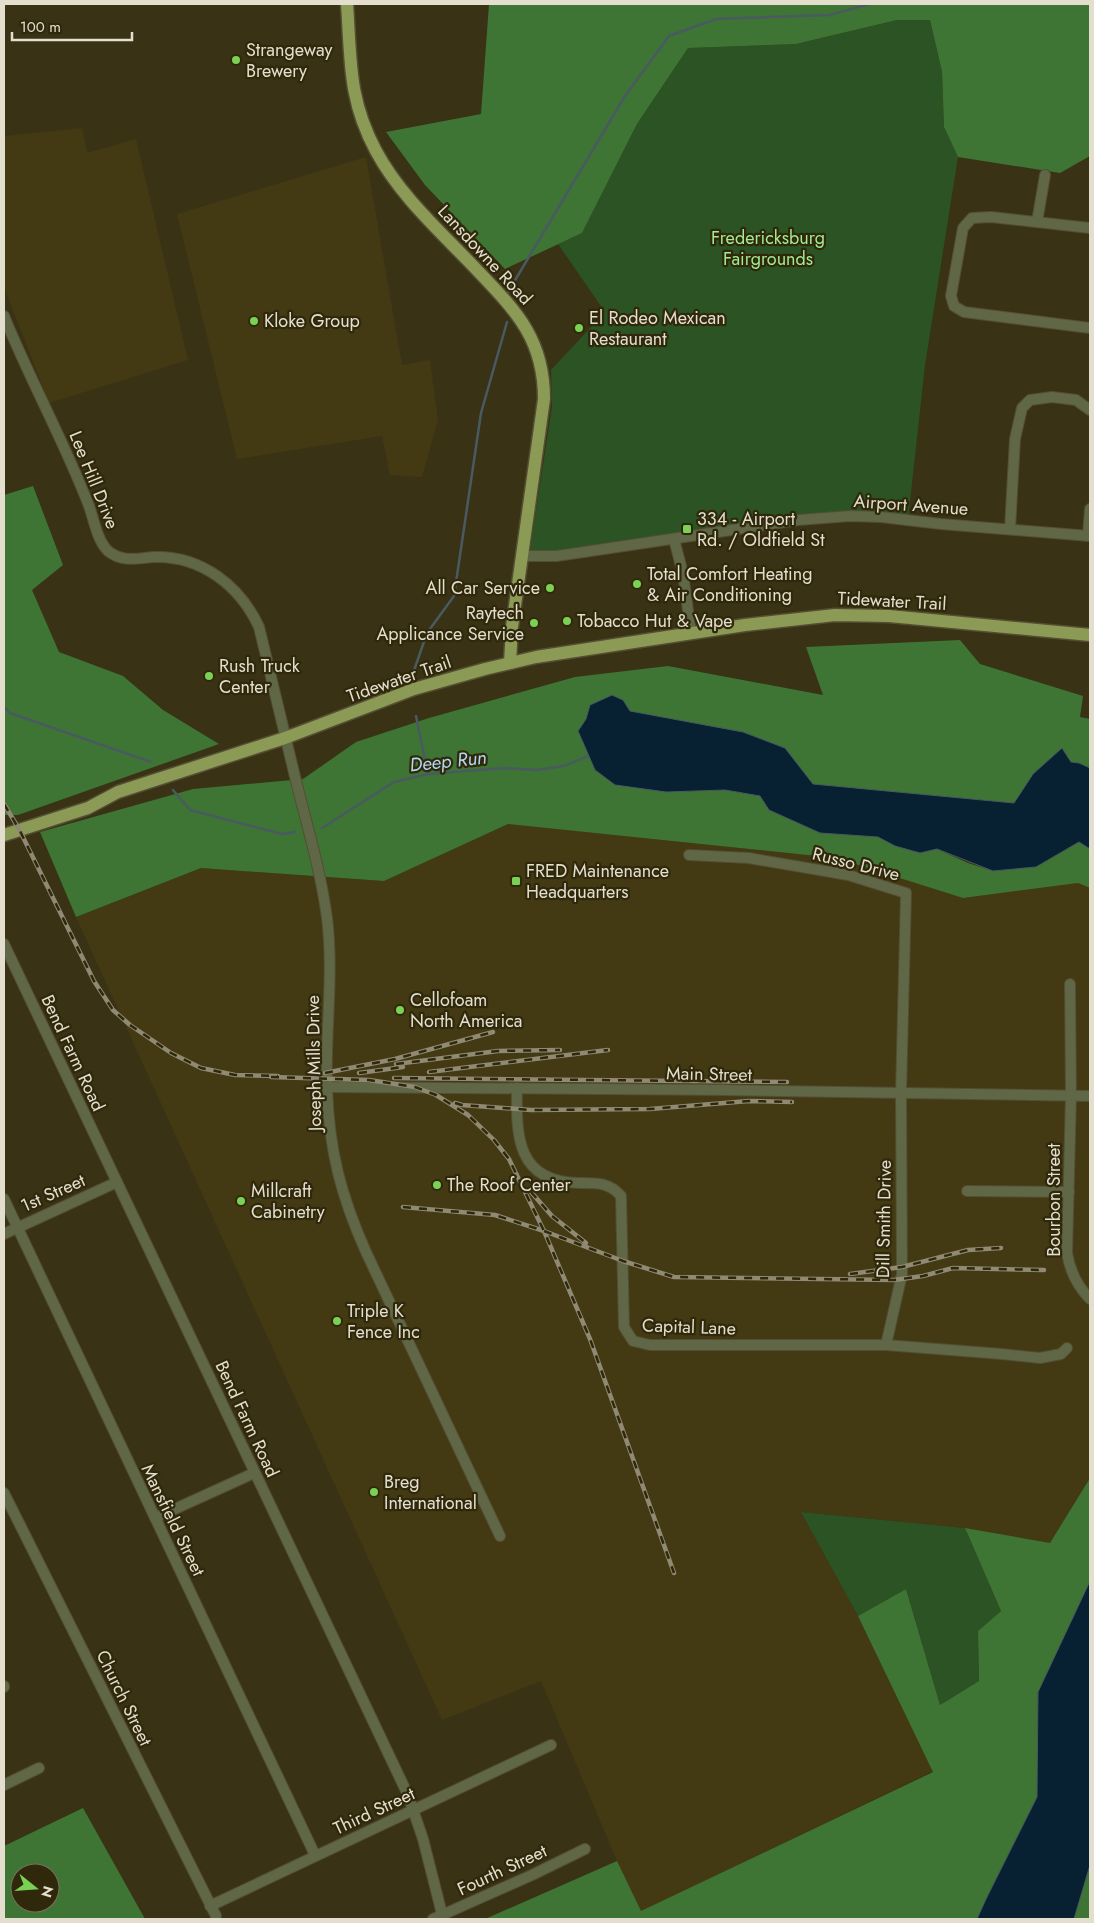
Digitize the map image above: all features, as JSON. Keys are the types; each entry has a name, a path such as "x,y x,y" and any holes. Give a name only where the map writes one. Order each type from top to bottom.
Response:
{"main road":[{"name":"Lansdowne Road","path":"347,4 353,89 363,123 376,151 409,198 513,308 532,339 538,355 544,382 544,399 512,627 510,663"},
{"name":"Tidewater Trail","path":"4,835 88,808 118,792 167,775 285,738 414,689 510,663 691,633 812,617 865,615 1090,635"}],"street":[{"path":"1037,222 1045,175"},
{"path":"1090,228 976,217 967,222 962,233 951,296 954,306 964,312 1090,328"},
{"name":"Lee Hill Drive","path":"4,316 73,466 104,546 116,556 130,560 169,558 195,564 215,574 236,592 249,608 258,627 285,738"},
{"path":"1010,529 1015,439 1022,408 1030,400 1052,397 1076,400 1090,410"},
{"path":"1089,536 1090,509"},
{"name":"Airport Avenue","path":"522,556 563,555 798,520 850,516 881,517 940,524 1089,536"},
{"path":"674,538 683,574 691,633"},
{"name":"Joseph Mills Drive","path":"285,738 310,836 327,918 329,979 327,1087 333,1152 338,1177 351,1219 500,1536"},
{"name":"Russo Drive","path":"689,855 749,858 848,875 906,893 900,1093"},
{"name":"Bend Farm Road","path":"4,944 414,1810 438,1917"},
{"name":"Bourbon Street","path":"1070,984 1071,1096 1067,1253 1069,1264 1078,1284 1090,1299"},
{"name":"Main Street","path":"327,1087 1090,1096"},
{"name":"Capital Lane","path":"517,1088 516,1119 519,1140 524,1153 535,1168 549,1178 565,1183 601,1183 610,1186 621,1196 624,1326 632,1341 650,1345 886,1345 1040,1358 1061,1354 1067,1348"},
{"name":"Dill Smith Drive","path":"886,1345 902,1274 900,1093"},
{"name":"1st Street","path":"4,1234 116,1182"},
{"path":"967,1191 1069,1192"},
{"name":"Mansfield Street","path":"4,1199 315,1855"},
{"path":"155,1518 254,1473"},
{"name":"Church Street","path":"4,1493 216,1916"},
{"name":"Third Street","path":"210,1906 315,1855 551,1746"},
{"path":"4,1785 39,1768"},
{"name":"Fourth Street","path":"438,1917 585,1849"}],"shaded area":[{"path":"82,128 87,153 136,139 188,360 49,403 4,287 4,136"},
{"path":"366,157 402,365 430,360 438,420 422,477 390,475 382,436 237,459 177,214"},
{"path":"508,824 836,858 963,898 1078,883 1090,888 1090,1478 1050,1543 965,1528 801,1512 858,1616 933,1771 640,1912 541,1681 442,1720 76,917 201,868 384,881"}],"green space":[{"path":"489,4 1090,4 1090,156 1060,173 958,157 944,127 942,72 930,20 897,20 796,44 688,48 637,124 582,233 505,269 425,185 386,132 481,114"},
{"name":"Fredericksburg Fairgrounds","path":"897,20 930,20 942,72 944,127 958,157 925,365 908,520 850,516 556,556 530,551 552,406 551,370 605,312 558,244 582,233 637,124 688,48 796,44"},
{"path":"33,486 63,565 32,590 59,652 123,676 163,710 219,744 18,815 4,815 4,495"},
{"path":"960,640 980,664 1083,696 1080,717 1090,719 1090,768 1071,762 1062,748 1033,774 1014,803 813,784 785,748 743,732 630,711 623,700 590,705 586,720 579,731 595,770 666,792 725,790 760,796 769,810 820,833 878,837 895,846 920,853 937,849 968,863 993,871 1036,867 1079,842 1090,849 1090,888 1078,883 963,898 836,858 508,824 384,881 201,868 76,917 40,832 193,789 303,779 356,742 429,718 575,677 668,666 823,695 806,647"},
{"path":"1090,1478 1090,1581 1038,1692 1037,1797 977,1919 485,1919 617,1861 641,1911 933,1772 858,1616 906,1589 940,1705 979,1681 978,1631 1001,1611 965,1528 1050,1543"},
{"path":"801,1512 965,1528 1001,1611 978,1631 979,1681 940,1705 906,1589 858,1616"},
{"path":"83,1808 145,1919 4,1919 4,1846"},
{"path":"1090,1865 1090,1919 1074,1919"}],"water":[{"path":"612,695 623,700 630,711 743,732 785,748 813,784 1014,803 1033,774 1062,748 1071,762 1090,768 1090,849 1079,842 1036,867 993,871 937,849 920,853 895,846 878,837 820,833 769,810 760,796 725,790 666,792 615,785 595,770 578,731 586,719 590,705"},
{"path":"1090,1581 1090,1865 1074,1919 977,1919 1037,1797 1038,1692"}],"waterway":[{"path":"508,292 625,96 669,36 716,19 829,15 870,4"},
{"path":"410,682 427,633 454,596 481,413 507,322"},
{"name":"Deep Run","path":"4,707 10,713 151,762"},
{"path":"416,716 428,774"},
{"name":"Deep Run","path":"322,828 394,782 428,774 504,768 536,770 564,766 588,756"},
{"name":"Deep Run","path":"173,790 190,810 282,834 295,832"}],"railway":[{"path":"4,804 19,829 94,981 113,1010 130,1025 171,1053 201,1068 235,1075 278,1076"},
{"path":"325,1073 395,1059 493,1032"},
{"path":"396,1064 498,1051 560,1050"},
{"path":"429,1072 608,1050"},
{"path":"359,1073 403,1067"},
{"path":"271,1077 369,1080 415,1087 436,1095 468,1115 494,1140 509,1159 544,1231 590,1339 674,1573"},
{"path":"394,1078 787,1082"},
{"path":"455,1103 531,1110 650,1109 749,1101 792,1102"},
{"path":"531,1192 552,1216 586,1243"},
{"path":"403,1207 495,1215 544,1231 623,1261 674,1277 894,1280 923,1276 953,1268 1044,1270"},
{"path":"850,1274 902,1267 968,1250 1001,1248"}],"place":[{"name":"Strangeway Brewery","path":"236,60"},
{"name":"Kloke Group","path":"254,321"},
{"name":"El Rodeo Mexican Restaurant","path":"579,328"},
{"name":"334 - Airport Rd. / Oldfield St","path":"687,529"},
{"name":"Total Comfort Heating & Air Conditioning","path":"637,584"},
{"name":"All Car Service","path":"550,588"},
{"name":"Tobacco Hut & Vape","path":"567,621"},
{"name":"Raytech Applicance Service","path":"534,623"},
{"name":"Rush Truck Center","path":"209,676"},
{"name":"FRED Maintenance Headquarters","path":"516,881"},
{"name":"Cellofoam North America","path":"400,1010"},
{"name":"The Roof Center","path":"437,1185"},
{"name":"Millcraft Cabinetry","path":"241,1201"},
{"name":"Triple K Fence Inc","path":"337,1321"},
{"name":"Breg International","path":"374,1492"}]}
